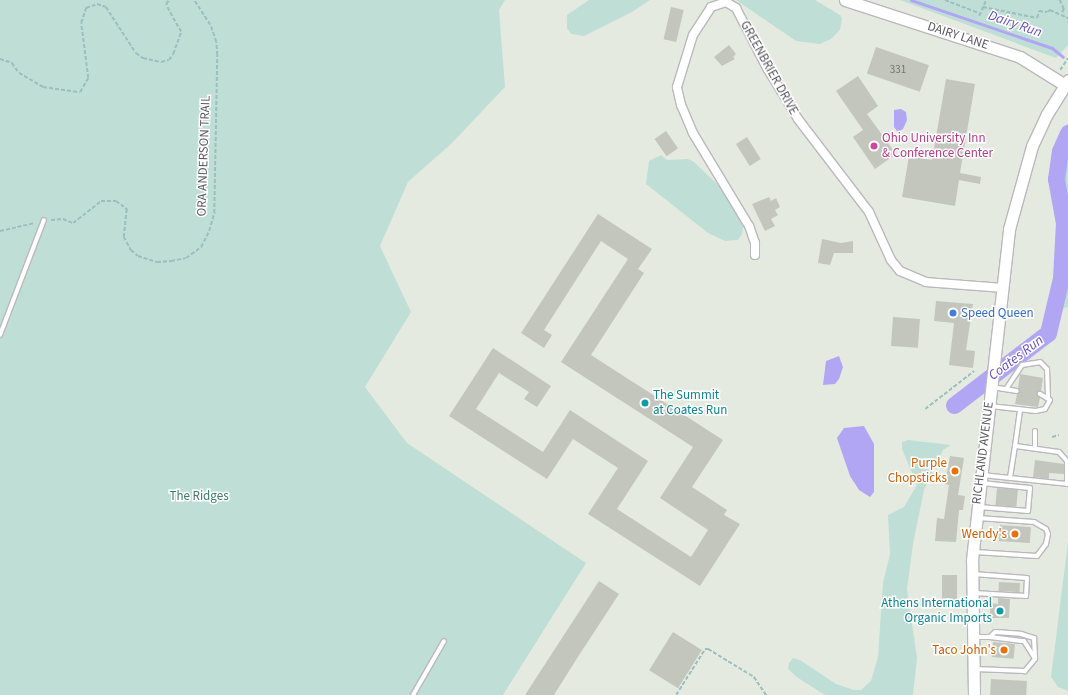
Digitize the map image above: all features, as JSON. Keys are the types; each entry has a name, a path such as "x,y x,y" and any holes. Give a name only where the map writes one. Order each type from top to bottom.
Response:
{"main road":[{"name":"DAIRY LANE","path":"845,0 1020,57 1066,82"},
{"name":"RICHLAND AVENUE","path":"974,695 971,637 972,551 990,406 1009,229 1024,169 1039,130 1066,82"}],"street":[{"name":"GREENBRIER DRIVE","path":"755,255 755,243 749,226 693,133 681,105 677,87 693,35 711,7 726,2 736,8 767,68 798,119 869,212 891,260 900,271 926,282 1003,288"}],"lane":[{"path":"0,335 44,220"},
{"path":"990,406 1020,410 1045,410 1049,405 1047,369 1040,362 1022,365 1006,389"},
{"path":"992,387 1017,391"},
{"path":"1040,394 1048,397"},
{"path":"1010,478 1020,410"},
{"path":"1035,430 1035,448"},
{"path":"981,479 1010,478 1066,484 1067,461 1059,452 1015,446"},
{"path":"977,506 1028,511 1030,488 981,479"},
{"path":"972,551 1037,556 1046,544 1048,534 1046,528 1034,522 975,518"},
{"path":"971,593 1026,596 1027,578 972,574"},
{"path":"972,669 1025,671 1035,659 1034,638 1020,634 995,632 990,637"},
{"path":"971,637 990,637 1024,641 1035,659"},
{"path":"413,695 444,641"}],"path":[{"path":"0,59 12,63 19,72 43,87 80,92 88,78 81,23 86,8 97,4 106,7 136,53 148,60 161,62 169,60 173,54 181,32 166,4 169,0"},
{"name":"ORA ANDERSON TRAIL","path":"0,231 44,220 63,219 73,223 101,201 116,201 126,209 124,237 131,250 138,256 157,262 171,261 186,258 201,247 209,230 214,213 216,55 210,25 194,0"},
{"path":"945,0 979,12"},
{"path":"979,16 979,12 986,0"},
{"path":"1060,0 1064,9 1062,14"},
{"path":"983,7 1037,18 1039,11 1047,12 1050,10"},
{"path":"1047,9 1062,14 1068,18"},
{"path":"1060,69 1068,60"},
{"path":"925,409 974,371"},
{"path":"1052,437 1059,435"},
{"path":"676,695 705,650 708,649 754,677 766,695"}],"green space":[{"name":"The Ridges","path":"0,0 505,0 499,10 505,87 452,143 408,182 380,246 411,312 365,387 407,443 586,563 503,695 0,695"},
{"path":"589,0 650,0 632,12 584,36 571,34 567,28 567,15"},
{"path":"736,0 815,0 840,15 842,18 840,30 831,39 820,44 796,41"},
{"path":"900,0 1068,0 1068,45 1056,58"},
{"path":"1068,122 1068,307 1058,310 1048,303 1059,281 1058,262 1063,232 1054,184 1053,168"},
{"path":"661,155 667,160 688,159 694,162 719,186 735,208 743,227 742,234 738,240 725,241 708,233 646,184 649,161"},
{"path":"908,440 951,445 943,450 924,490 913,544 907,589 917,658 913,695 825,695 798,678 788,669 789,663 793,658 800,660 836,684 854,690 861,690 871,681 878,657 883,583 890,554 888,515 904,507 917,485 902,449 902,442"},
{"path":"1068,542 1068,691 1058,687 1051,677"}],"shaded area":[{"path":"901,109 906,112 907,120 903,129 898,132 894,127 894,110"},
{"path":"839,356 843,367 839,379 835,384 823,385 826,361"},
{"path":"864,426 874,444 874,492 870,497 859,490 850,476 837,438 844,428"}],"building":[{"path":"671,7 684,10 676,42 664,39"},
{"path":"729,45 736,54 733,57 735,59 722,66 714,57"},
{"path":"876,47 929,65 920,92 867,73"},
{"path":"858,76 878,106 867,114 896,154 875,169 853,137 863,130 836,91"},
{"name":"Ohio University Inn & Conference Center","path":"946,79 975,84 960,173 981,177 980,184 959,180 955,206 902,197 909,156 932,160"},
{"path":"666,131 678,148 667,156 655,139"},
{"path":"747,137 761,159 750,166 736,144"},
{"path":"769,197 771,201 776,198 780,207 775,210 778,215 771,219 775,226 765,231 752,204"},
{"name":"The Summit at Coates Run","path":"598,214 652,249 638,269 644,273 591,355 723,440 692,487 727,510 724,515 740,524 700,586 588,514 618,468 573,439 547,479 449,416 493,348 551,386 537,407 524,399 529,392 499,373 476,409 543,452 570,410 648,461 617,509 691,557 708,530 660,498 693,447 561,362 628,259 601,241 544,330 552,335 544,348 521,333"},
{"path":"822,239 841,243 853,241 853,253 834,253 830,265 818,263"},
{"path":"936,301 973,304 966,350 975,351 973,368 949,365 954,323 934,321"},
{"path":"893,317 920,319 918,348 891,346"},
{"path":"1020,374 1043,378 1041,391 1037,394 1040,398 1038,407 1015,404 1017,394 1020,391 1018,388"},
{"path":"950,456 964,458 958,495 965,496 963,510 959,510 956,542 935,541 937,518 944,519 949,485 945,484"},
{"path":"1035,460 1064,464 1064,474 1049,473 1049,479 1033,477"},
{"path":"997,488 1018,490 1016,507 996,505"},
{"name":"Wendy's","path":"1000,525 1031,527 1030,543 999,541"},
{"path":"942,575 957,575 957,607 942,607"},
{"path":"599,581 619,594 554,695 525,695"},
{"path":"999,582 1020,583 1020,592 999,591"},
{"name":"Athens International Organic Imports","path":"998,598 1010,599 1009,618 990,618 990,603 998,604"},
{"path":"673,632 702,650 678,688 649,670"},
{"name":"Taco John's","path":"993,642 1015,644 1014,659 992,657"},
{"path":"991,679 1027,681 1026,695 990,695"}],"waterway":[{"name":"Dairy Run","path":"911,0 1052,48 1063,57"},
{"name":"Coates Run","path":"954,405 1048,333 1061,278 1064,223 1056,179 1060,151 1068,133"}],"place":[{"name":"Ohio University Inn & Conference Center","path":"874,146"},
{"name":"Speed Queen","path":"953,313"},
{"name":"The Summit at Coates Run","path":"645,403"},
{"name":"Purple Chopsticks","path":"955,471"},
{"name":"Wendy's","path":"1015,534"},
{"name":"Athens International Organic Imports","path":"1000,611"},
{"name":"Taco John's","path":"1004,650"}]}
